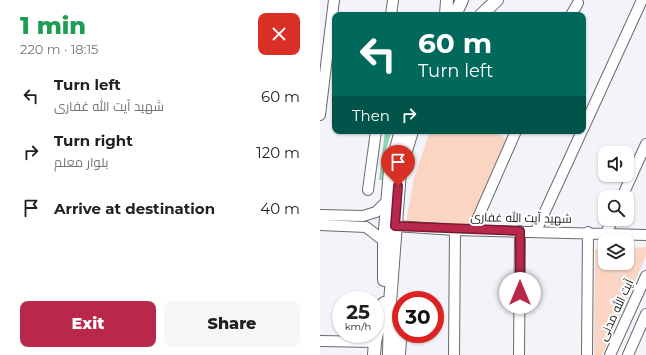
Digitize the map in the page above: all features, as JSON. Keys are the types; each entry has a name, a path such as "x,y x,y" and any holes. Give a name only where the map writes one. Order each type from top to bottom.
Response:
{"main road":[{"path":"446,0 446,12"},
{"path":"456,12 462,0"},
{"path":"485,8 497,0"},
{"path":"389,355 384,241 390,170 400,134"},
{"path":"382,355 400,171 411,134"},
{"path":"384,313 387,303"},
{"path":"387,303 400,339 399,355"},
{"path":"374,355 375,343"}],"street":[{"path":"333,12 334,0"},
{"path":"392,12 393,0"},
{"path":"586,121 642,0"},
{"path":"573,12 578,3"},
{"path":"320,115 332,31"},
{"path":"368,190 376,134"},
{"path":"473,229 514,134"},
{"path":"536,231 580,134"},
{"path":"625,190 646,144"},
{"path":"320,215 368,215 376,212 387,201"},
{"path":"366,227 372,220 368,215"},
{"path":"320,225 366,227 384,241"},
{"name":"شهید آیت الله غفاری","path":"395,226 455,230 473,229 646,234"},
{"path":"606,233 610,226"},
{"path":"454,355 455,230"},
{"path":"519,355 520,231"},
{"path":"587,355 588,232"},
{"name":"آیت الله مدنی","path":"610,355 646,276"},
{"path":"628,355 646,314"},
{"path":"320,341 332,341"}],"green space":[{"path":"385,134 391,134 385,152 382,180 379,180"}],"building":[{"path":"429,134 497,134 507,139 469,226 406,223 414,178"},
{"path":"646,247 646,256 602,355 594,355 595,249 598,249 598,270 634,270 634,248"}],"route":[{"path":"398,186 395,226 455,230 473,229 520,231 520,293"}]}
